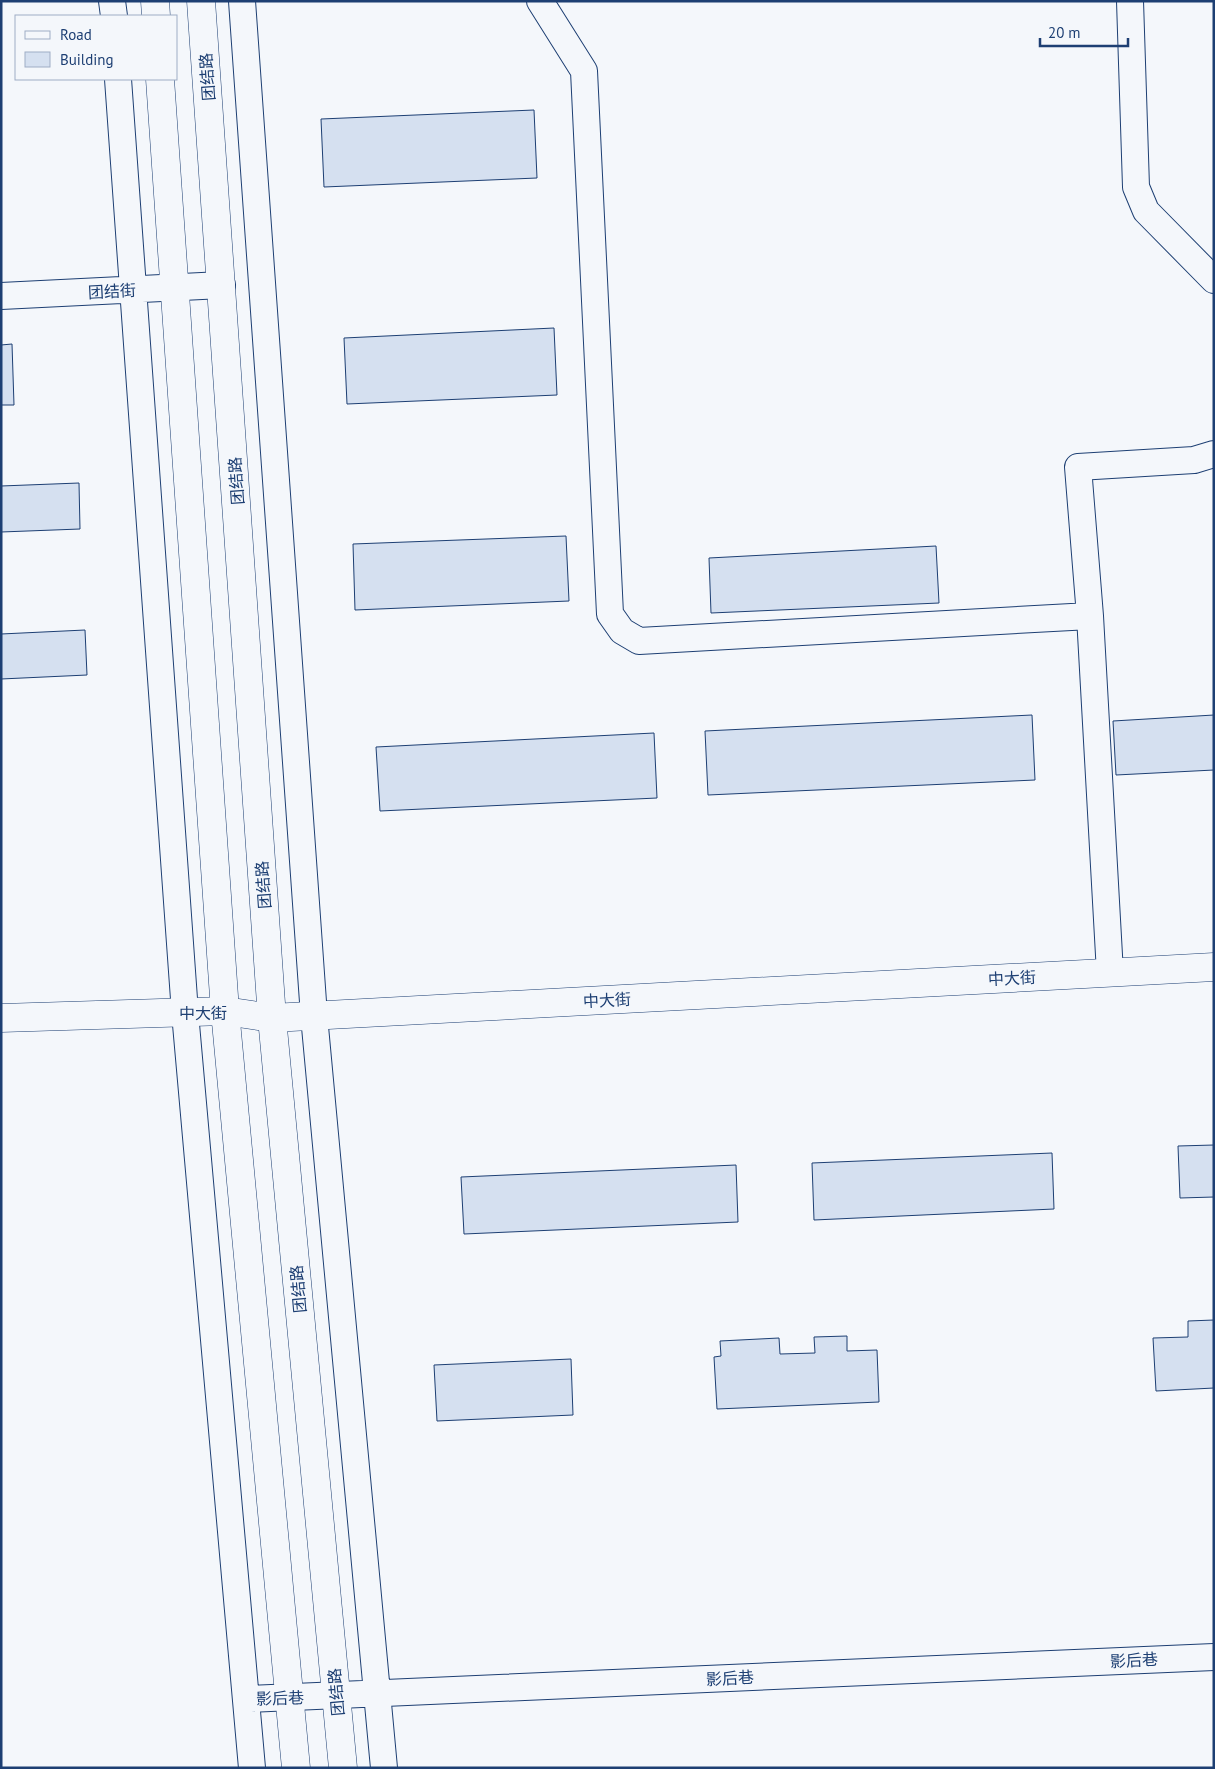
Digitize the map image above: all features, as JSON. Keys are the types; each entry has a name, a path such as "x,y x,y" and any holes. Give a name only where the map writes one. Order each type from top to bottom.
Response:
{"main road":[{"path":"155,1 156,15"},
{"name":"团结路","path":"202,1 272,1018 343,1768"},
{"path":"160,80 225,1011 296,1768"},
{"name":"中大街","path":"1,1018 225,1011 272,1018 1214,967"}],"street":[{"path":"112,1 114,15"},
{"path":"242,1 314,1016 384,1768"},
{"path":"540,1 584,70 610,614 622,631 639,641 1090,616"},
{"path":"1130,1 1136,187 1146,211 1214,280"},
{"path":"118,80 185,1013 252,1768"},
{"name":"团结街","path":"1,296 222,285"},
{"path":"1110,973 1090,616 1078,467 1194,460 1214,454"},
{"name":"影后巷","path":"246,1699 1214,1657"}],"building":[{"path":"534,110 537,178 324,187 321,119"},
{"path":"554,328 557,395 347,404 344,338"},
{"path":"12,344 14,405 1,405 1,345"},
{"path":"79,483 80,529 1,532 1,486"},
{"path":"566,536 569,601 355,610 353,544"},
{"path":"936,546 939,603 711,613 709,558"},
{"path":"85,630 87,675 1,679 1,634"},
{"path":"1032,715 1035,780 708,795 705,731"},
{"path":"1214,715 1214,770 1116,775 1113,721"},
{"path":"654,733 657,798 380,811 376,747"},
{"path":"1214,1145 1214,1197 1180,1198 1178,1146"},
{"path":"1052,1153 1054,1209 814,1220 812,1163"},
{"path":"736,1165 738,1222 464,1234 461,1177"},
{"path":"1214,1320 1214,1388 1156,1391 1153,1338 1188,1337 1188,1321"},
{"path":"847,1336 847,1351 877,1350 879,1402 717,1409 714,1357 721,1356 720,1341 779,1338 780,1354 815,1353 814,1337"},
{"path":"571,1359 573,1415 437,1421 434,1365"}]}
